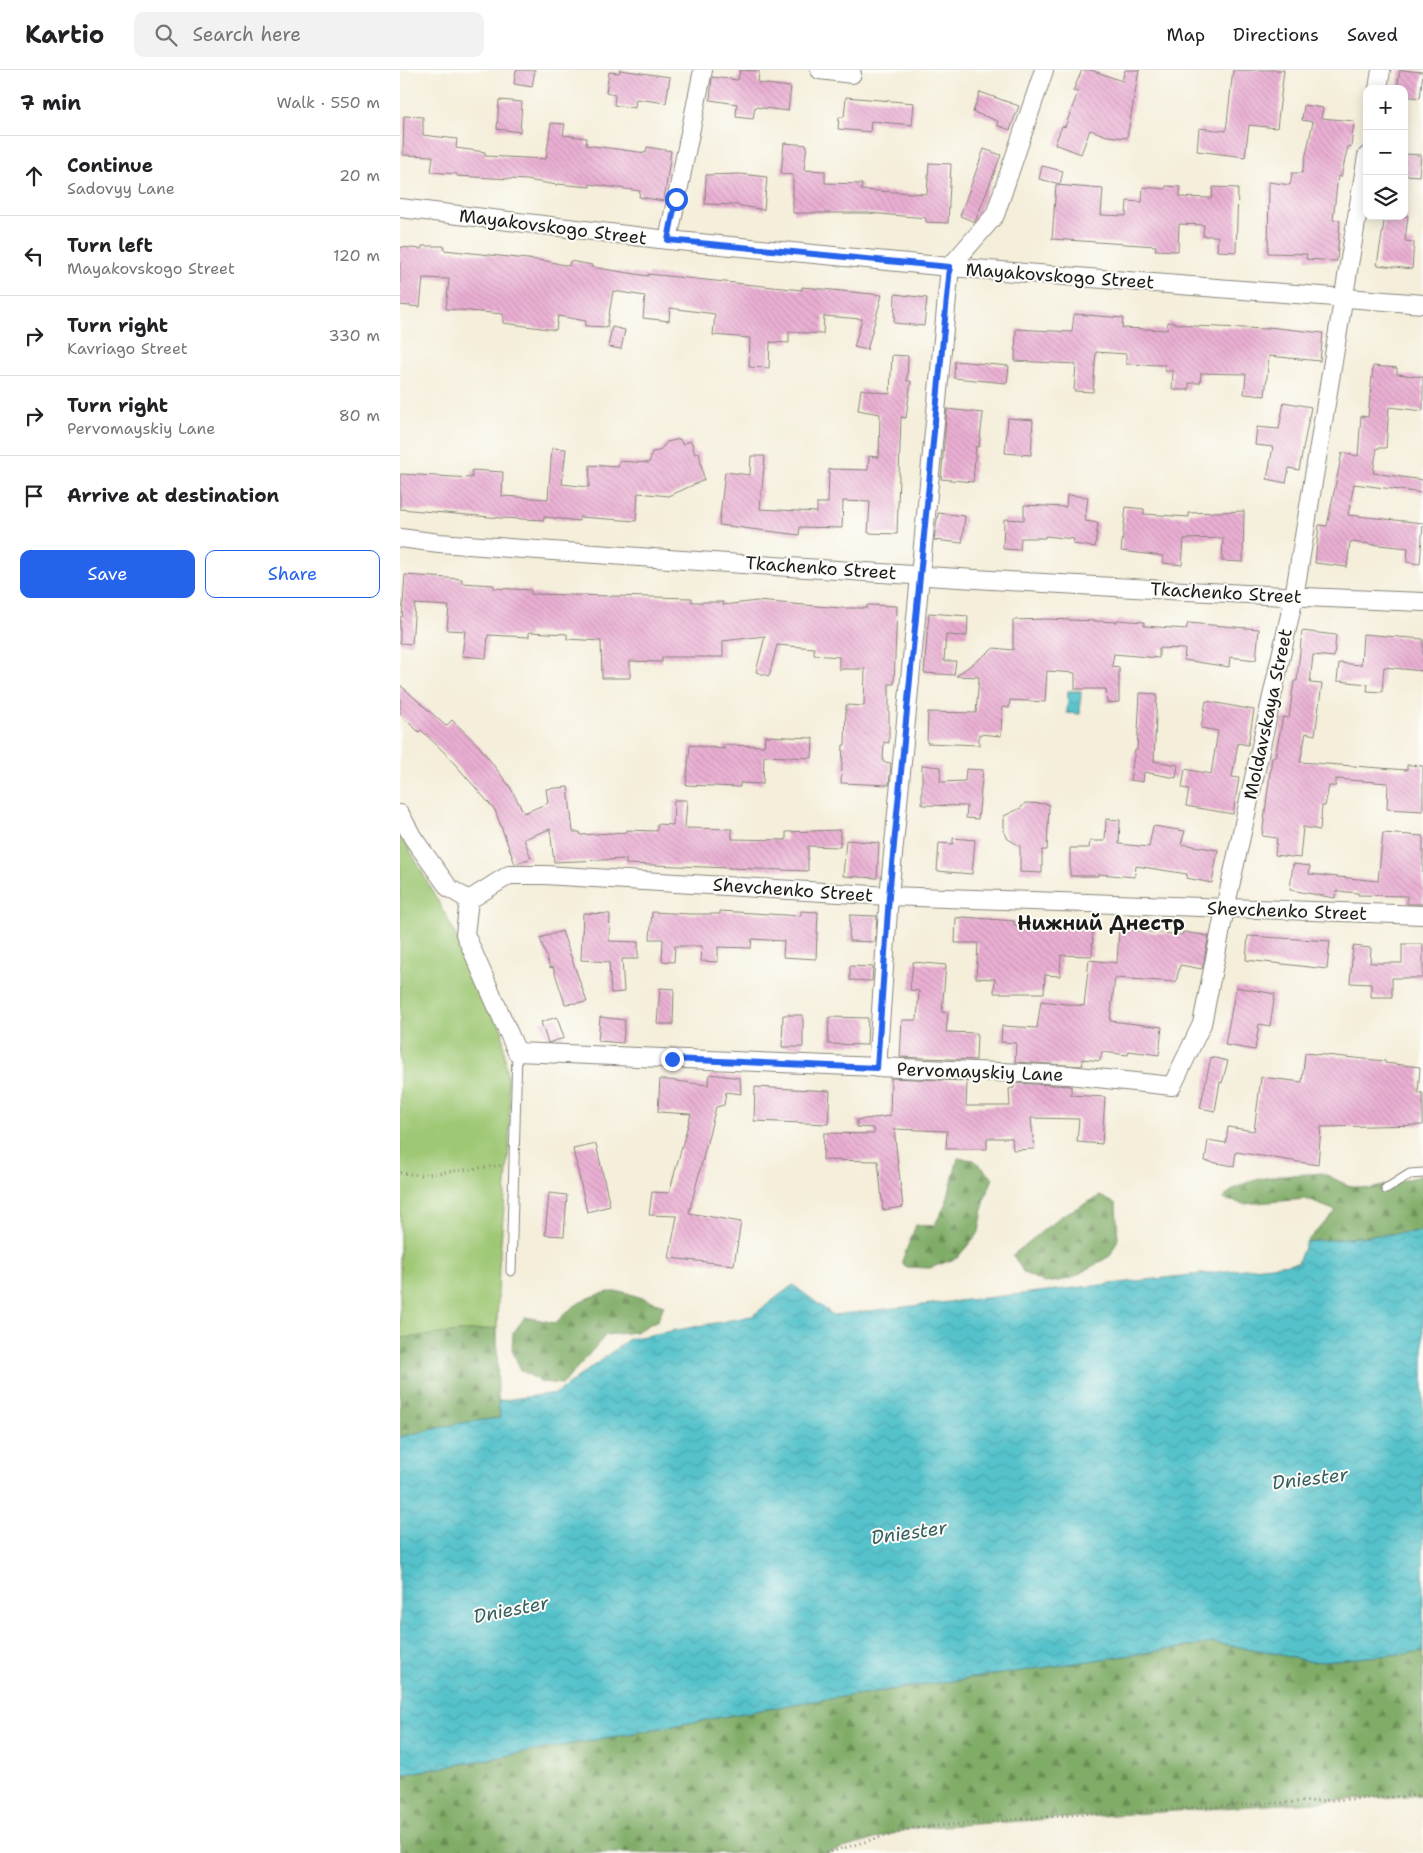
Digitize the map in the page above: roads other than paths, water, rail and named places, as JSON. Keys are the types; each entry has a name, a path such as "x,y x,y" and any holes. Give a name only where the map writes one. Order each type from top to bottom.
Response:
{"street":[{"path":"668,240 703,70"},
{"path":"820,70 852,74"},
{"path":"877,1068 889,896 918,574 950,267 995,215 1044,70"},
{"path":"1379,85 1381,70"},
{"name":"Moldavskaya Street","path":"1172,1086 1202,1024 1225,909 1294,597 1364,175"},
{"name":"Mayakovskogo Street","path":"400,208 668,240 950,267 1423,304"},
{"name":"Tkachenko Street","path":"400,538 439,543 918,574 1294,597 1423,602"},
{"path":"400,814 413,838 449,888 469,900 466,934 517,1052"},
{"name":"Shevchenko Street","path":"469,900 509,876 545,874 889,896 1423,915"},
{"name":"Pervomayskiy Lane","path":"517,1052 1069,1075 1172,1086"}],"lane":[{"path":"511,1271 517,1052"},
{"path":"1386,1189 1410,1174 1423,1173"}],"water":[{"path":"1068,691 1081,691 1080,714 1067,713"},
{"name":"Dniester","path":"1423,1231 1423,1652 1312,1662 1259,1650 1213,1643 800,1703 400,1775 400,1437 460,1423 500,1418 498,1401 557,1393 629,1339 752,1316 793,1285 833,1315 1298,1263 1306,1242"}],"district":[{"name":"Нижний Днестр","path":"1101,923"}]}
